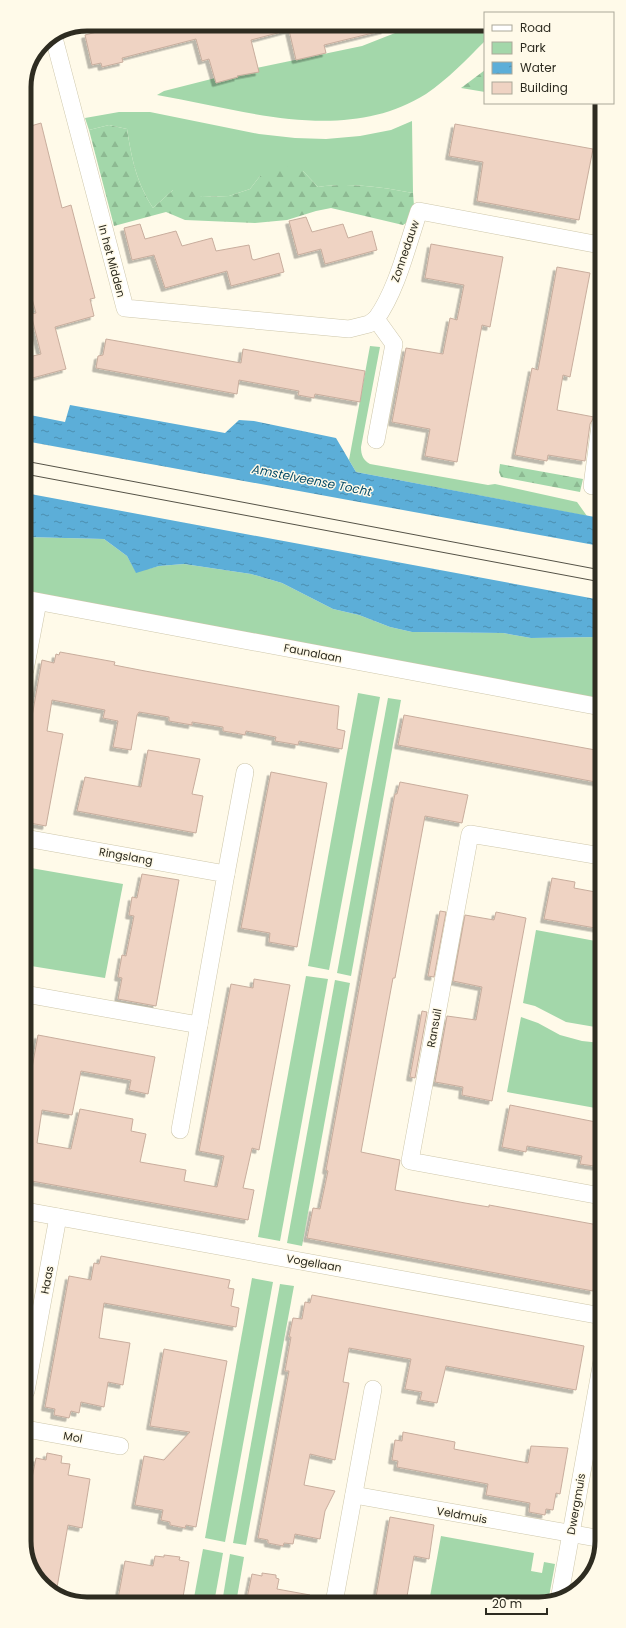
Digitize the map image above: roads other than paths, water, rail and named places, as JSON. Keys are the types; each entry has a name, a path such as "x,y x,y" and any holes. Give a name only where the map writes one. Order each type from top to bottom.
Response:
{"street":[{"name":"In het Midden","path":"55,42 125,308 350,329 369,324 376,319"},
{"name":"Zonnedauw","path":"376,319 384,308 390,295 419,211 595,244"},
{"path":"376,319 394,344 376,440"},
{"path":"592,486 595,463"},
{"name":"Faunalaan","path":"31,600 595,706"},
{"path":"180,1130 245,772"},
{"name":"Ransuil","path":"595,855 470,834 410,1161 595,1195"},
{"name":"Ringslang","path":"31,839 226,874"},
{"path":"31,995 199,1025"},
{"name":"Vogellaan","path":"31,1212 595,1315"},
{"name":"Haas","path":"31,1364 58,1217"},
{"path":"335,1597 373,1389"},
{"name":"Dwergmuis","path":"560,1592 595,1399"},
{"name":"Mol","path":"31,1430 120,1446"},
{"name":"Veldmuis","path":"354,1495 595,1538"}],"water":[{"name":"Amstelveense Tocht","path":"70,405 225,433 239,420 254,421 336,438 356,472 595,517 595,545 31,442 31,415 65,422"},
{"path":"31,494 595,599 595,637 531,638 503,633 412,632 390,627 359,615 333,609 282,583 251,574 184,564 159,566 136,573 127,556 104,539 31,537"}],"tram line":[{"path":"31,462 595,569"},
{"path":"31,475 595,581"}]}
